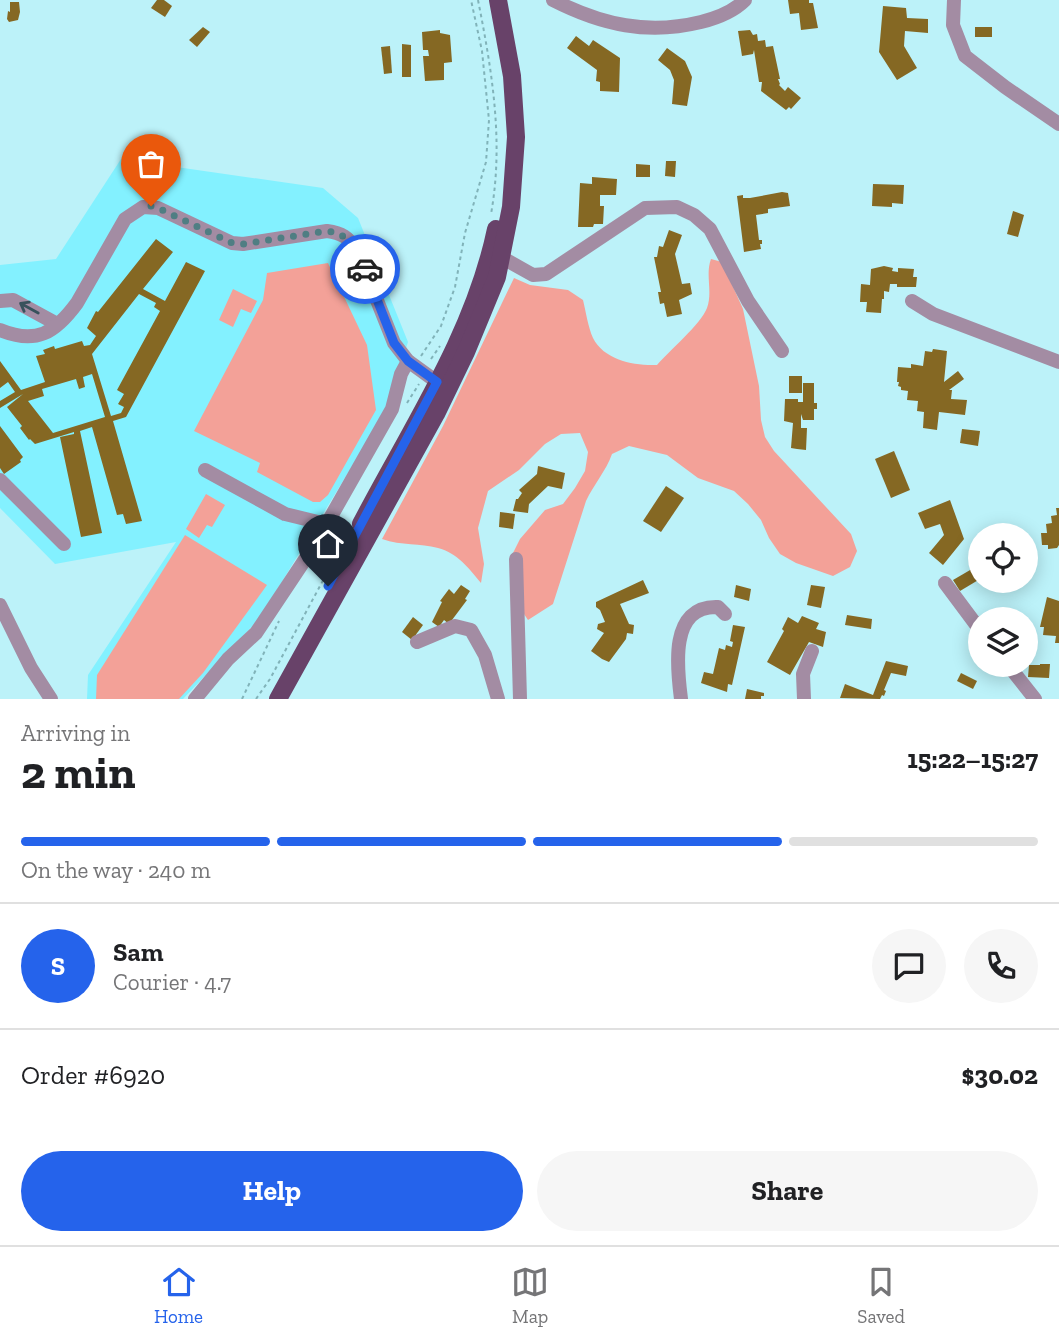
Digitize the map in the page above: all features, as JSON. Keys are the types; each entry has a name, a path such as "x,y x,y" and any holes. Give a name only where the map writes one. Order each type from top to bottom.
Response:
{"main road":[{"path":"278,699 436,414 466,352 497,277 505,156 503,79 488,0"},
{"path":"266,699 428,383 474,303 497,254 511,206 516,137 512,76 498,0"},
{"path":"428,383 466,352"},
{"path":"402,473 405,453 435,399 428,383"}],"street":[{"path":"553,0 626,27 663,29 719,18 745,0"},
{"path":"954,0 953,25 965,56 1059,124"},
{"path":"0,330 16,337 47,334 77,303 120,224 132,213 151,206 232,243 243,244 327,231 348,237 357,250 394,343 428,383"},
{"path":"497,254 533,275 546,274 645,208 677,207 694,215 710,229 748,301 782,351"},
{"path":"0,301 13,300 57,324"},
{"path":"912,301 933,314 1059,362"},
{"path":"195,699 228,659 256,633 316,543 392,409 401,374 411,364"},
{"path":"205,470 285,514 326,524"},
{"path":"0,480 64,544"},
{"path":"516,559 520,699"},
{"path":"945,583 968,614"},
{"path":"0,606 31,668 51,699"},
{"path":"681,699 677,653 681,633 690,618 702,609 718,607 725,614"},
{"path":"417,642 455,626 471,630 485,655 498,699"},
{"path":"804,699 803,674 812,651"},
{"path":"1018,677 1035,699"}],"path":[{"path":"411,364 441,326 455,287 466,233 486,162 489,120 482,51 471,0"},
{"path":"478,0 489,59 497,141 491,215"},
{"path":"431,359 441,344"},
{"path":"405,412 407,403 428,383"},
{"path":"256,699 270,680 352,526"}],"shaded area":[{"path":"121,159 323,188 358,218 408,342 386,410 260,618 183,699 87,699 88,675 176,542 55,564 0,508 0,265 56,259"},
{"path":"711,259 722,262 743,309 759,386 765,437 774,451 851,534 857,551 850,567 833,576 796,563 780,554 761,520 734,491 698,478 667,455 629,446 612,454 586,501 553,604 528,620 512,596 511,557 520,539 545,510 563,504 585,471 588,452 580,433 561,434 545,444 519,470 488,491 478,528 484,564 481,583 462,562 445,550 382,539 443,426 514,278 530,285 568,290 583,300 593,338 604,352 630,363 657,365 704,314 709,295"},
{"path":"328,263 367,345 376,410 328,495 320,502 313,502 257,472 260,463 194,431 263,300 267,273"},
{"path":"233,289 257,301 251,313 241,309 233,327 219,320"},
{"path":"206,494 225,505 212,527 207,525 199,538 186,529"},
{"path":"185,535 267,585 203,673 179,699 96,699 97,675"}],"building":[{"path":"157,0 164,0 172,6 165,17 151,8"},
{"path":"788,0 809,0 809,3 813,3 818,28 801,30 799,13 790,14"},
{"path":"10,2 19,2 20,12 18,20 9,22 7,19"},
{"path":"883,6 906,8 907,18 928,19 928,33 905,31 904,46 917,68 897,80 879,52"},
{"path":"203,27 210,32 197,47 189,40"},
{"path":"975,27 992,27 992,37 975,37"},
{"path":"440,30 440,33 450,35 452,62 444,63 444,80 425,81 423,56 429,56 428,50 423,50 422,32"},
{"path":"750,30 753,35 757,34 758,41 765,40 766,47 773,46 779,85 785,91 788,87 801,98 791,109 789,107 786,110 761,91 762,82 759,82 754,50 753,54 742,56 738,31"},
{"path":"576,36 589,46 593,40 620,58 619,92 600,91 600,82 596,81 597,70 567,48"},
{"path":"402,44 411,45 411,77 402,77"},
{"path":"390,46 392,73 384,74 381,47"},
{"path":"667,48 685,61 692,77 687,106 672,104 674,80 670,70 658,60"},
{"path":"666,161 676,161 675,177 665,176"},
{"path":"636,164 650,165 650,177 636,177"},
{"path":"592,177 617,179 616,195 600,195 600,206 604,206 603,224 578,227 580,183 592,184"},
{"path":"873,184 904,185 903,204 892,203 892,207 872,206"},
{"path":"788,193 790,206 768,209 768,213 756,215 759,240 762,240 761,249 744,252 737,196 750,198"},
{"path":"1013,211 1024,215 1018,237 1007,234"},
{"path":"669,230 682,235 675,254 682,284 690,283 692,294 679,300 682,314 667,317 664,303 660,304 658,292 661,292 654,257 657,257 659,246 663,247"},
{"path":"156,239 173,252 143,289 165,301 186,262 205,271 126,417 113,421 142,521 126,524 123,514 117,515 92,427 80,431 102,533 81,537 60,437 74,432 35,444 29,440 7,407 23,394 0,408 0,401 15,392 8,382 0,388 0,361 21,390 45,382 36,356 45,354 43,350 54,346 55,349 82,341 84,346 90,345 96,336 87,328 96,311 98,312","holes":["139,294 156,303 154,307 160,311 117,390 124,394 118,404 124,407 121,413 111,416 92,354","92,374 105,417 53,433 28,401 44,396 42,389 76,379 79,389 85,387 83,377"]},
{"path":"884,266 898,272 898,268 914,269 916,287 897,287 897,284 890,284 889,292 884,291 881,313 866,312 867,302 860,302 861,284 870,285 871,269"},
{"path":"933,349 947,351 944,382 958,371 964,379 949,390 952,390 951,399 967,400 965,415 939,412 937,430 923,428 924,412 917,411 918,401 907,400 908,391 901,390 897,382 898,367 911,368 911,364 923,366 925,351 932,352"},
{"path":"789,376 802,376 802,393 789,393"},
{"path":"803,383 814,383 814,403 817,403 814,420 803,420 801,414 801,428 807,428 806,450 791,448 793,423 784,421 785,399 798,399 798,402 803,402"},
{"path":"0,426 23,457 21,462 4,474 0,468"},
{"path":"962,429 980,431 978,446 960,443"},
{"path":"894,451 910,490 891,498 875,459"},
{"path":"538,466 565,473 562,489 548,486 529,504 528,513 513,511 516,499 522,493 519,490 537,474"},
{"path":"666,486 684,498 661,532 643,521"},
{"path":"950,500 964,539 943,565 929,553 944,535 940,524 925,529 918,513"},
{"path":"1056,508 1059,508 1059,545 1057,548 1048,549 1048,545 1042,545 1041,533 1047,533 1046,524 1052,523 1051,516 1057,515"},
{"path":"500,512 515,514 513,529 499,527"},
{"path":"968,571 968,586 960,591 953,580"},
{"path":"643,580 649,593 620,604 629,624 634,625 633,634 627,633 626,639 609,662 602,659 591,651 604,633 597,629 598,624 605,622 596,602"},
{"path":"461,585 470,591 465,599 467,600 449,624 444,620 439,627 432,622 442,602 440,601 449,589 454,594"},
{"path":"736,585 751,589 749,601 734,597"},
{"path":"811,585 825,587 821,608 807,605"},
{"path":"1047,597 1059,601 1059,643 1055,643 1056,636 1043,635 1044,627 1040,627"},
{"path":"847,615 872,619 871,629 845,625"},
{"path":"802,616 819,623 816,629 826,632 823,647 809,642 790,675 767,662 784,631 782,629 788,617 798,623"},
{"path":"413,617 423,625 412,640 402,632"},
{"path":"733,625 745,627 732,685 728,684 727,692 701,683 704,672 713,674 719,648 725,650 726,645 732,647 733,642 730,641"},
{"path":"886,661 908,666 906,676 891,673 884,696 880,699 840,698 845,684 873,695"},
{"path":"1050,664 1049,678 1028,677 1038,677 1040,665"},
{"path":"961,673 977,681 973,689 957,681"},
{"path":"747,689 764,693 764,696 761,696 761,699 745,699"}],"way so far":[{"path":"151,206 232,243 243,244 327,231 340,233 348,237 365,269"}],"route":[{"path":"328,586 437,382 408,361 394,343 365,269"}]}
